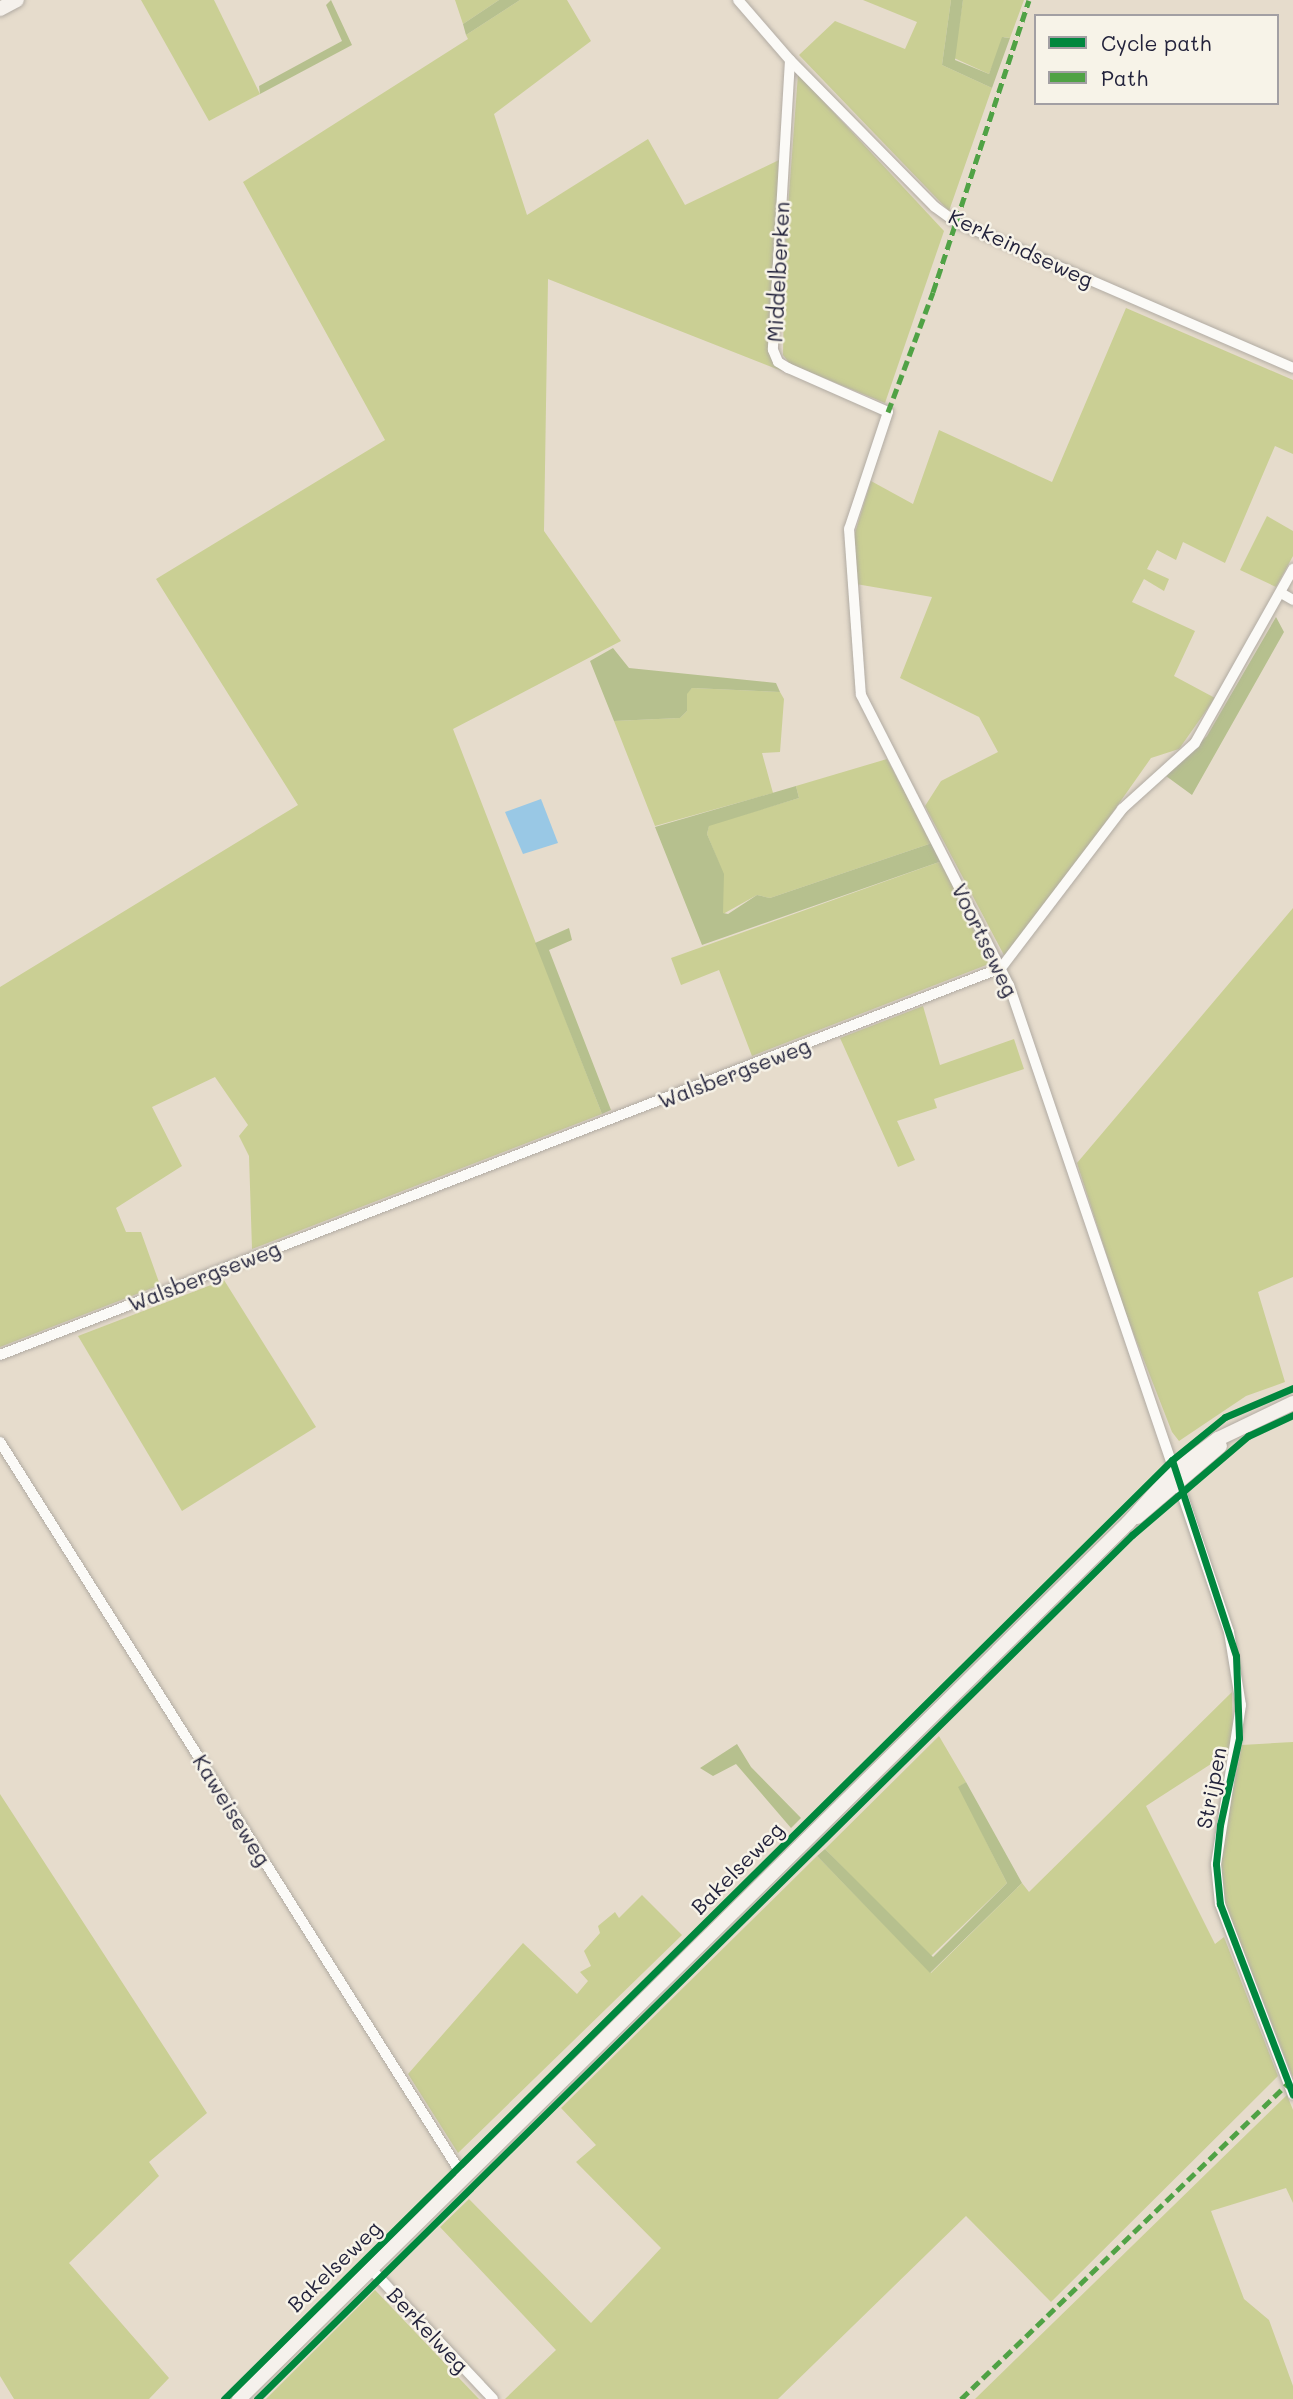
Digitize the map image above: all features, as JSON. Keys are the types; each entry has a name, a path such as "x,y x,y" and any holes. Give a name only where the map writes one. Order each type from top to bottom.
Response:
{"main road":[{"path":"0,9 17,0"},
{"name":"Bakelseweg","path":"239,2399 1128,1523 1177,1477 1243,1428 1293,1403"}],"street":[{"name":"Kerkeindseweg","path":"738,0 790,60 935,207 956,222 1293,368"},
{"name":"Middelberken","path":"790,60 773,349 778,362 788,369 888,412"},
{"name":"Voortseweg","path":"888,412 849,529 857,674 872,721 1001,968 1177,1477"},
{"path":"1001,968 1122,809 1195,743 1293,569"},
{"path":"1281,593 1293,600"},
{"name":"Walsbergseweg","path":"0,1355 1001,968"},
{"name":"Kaweiseweg","path":"0,1442 464,2178"},
{"name":"Strijpen","path":"1177,1477 1230,1632 1241,1705 1216,1864 1220,1904 1293,2095"},
{"name":"Berkelweg","path":"371,2269 492,2399"}],"green space":[{"path":"141,0 214,0 260,94 209,121"},
{"path":"331,0 352,45 260,94 259,86 342,41 326,5"},
{"path":"455,0 499,0 463,24"},
{"path":"499,0 520,0 466,35 463,24"},
{"path":"520,0 567,0 591,41 494,114 527,215 648,139 685,205 779,160 776,364 782,371 548,279 544,531 621,641 453,729 602,1114 252,1249 249,1156 239,1136 248,1125 215,1077 152,1107 182,1166 116,1208 126,1232 141,1232 160,1285 0,1347 0,987 298,805 156,579 385,440 243,182 468,39 466,35"},
{"path":"863,0 951,0 942,65 992,88 949,211 799,55 835,21 905,49 917,22"},
{"path":"951,0 963,0 955,60 989,74 1002,37 1010,38 992,88 942,65"},
{"path":"963,0 1024,0 1010,38 1004,37 989,74 954,58"},
{"path":"798,74 944,231 885,403 790,364 783,355 785,248"},
{"path":"1126,308 1293,380 1293,454 1275,446 1225,563 1183,542 1176,560 1157,550 1147,569 1169,579 1164,591 1144,579 1132,602 1195,631 1174,676 1215,698 1179,749 1151,758 1046,907 1005,957 925,806 941,781 998,752 979,717 900,678 932,597 856,584 854,536 871,481 913,504 939,430 1052,482"},
{"path":"1267,516 1293,531 1293,556 1276,587 1240,570"},
{"path":"1276,617 1284,632 1192,795 1166,776 1207,736"},
{"path":"613,648 629,668 776,683 780,692 692,688 687,694 687,711 680,718 614,721 590,661"},
{"path":"692,688 780,692 784,699 780,752 762,753 773,793 655,826 614,721 680,718 687,711 686,694"},
{"path":"887,759 932,843 770,898 757,895 723,914 720,866 707,834 709,825 799,798 796,786"},
{"path":"796,786 799,798 709,826 707,834 724,874 723,913 728,914 757,895 770,898 932,843 942,861 702,945 655,827"},
{"path":"942,861 989,964 752,1056 719,970 681,985 671,958"},
{"path":"1293,908 1293,1277 1258,1292 1285,1382 1246,1396 1179,1441 1172,1432 1124,1309 1077,1163"},
{"path":"569,928 572,940 549,950 611,1110 602,1114 535,943"},
{"path":"923,1006 940,1065 1014,1039 1024,1069 934,1099 937,1108 897,1121 915,1160 898,1167 840,1038"},
{"path":"224,1280 316,1427 182,1511 78,1336"},
{"path":"1232,1692 1233,1737 1228,1753 1146,1806 1215,1944 1224,1937 1278,2076 1051,2302 966,2216 778,2399 505,2399 556,2350 440,2227 469,2199 591,2323 661,2248 576,2162 596,2145 561,2108 817,1856 931,1973 1022,1883 1029,1892"},
{"path":"939,1736 966,1782 959,1787 1007,1883 930,1957 825,1849"},
{"path":"1293,1742 1293,2078 1226,1906 1219,1860 1242,1745"},
{"path":"737,1744 751,1767 801,1818 791,1828 736,1764 713,1776 700,1768"},
{"path":"966,1782 1022,1883 930,1973 817,1856 825,1849 933,1957 1007,1883 958,1787"},
{"path":"0,1794 207,2113 149,2162 159,2176 69,2263 169,2378 149,2399 14,2399 0,2376"},
{"path":"642,1895 682,1935 458,2153 408,2074 523,1943 577,1994 588,1981 580,1972 591,1966 584,1951 600,1933 598,1926 615,1912 619,1918"},
{"path":"1287,2095 1293,2110 1293,2203 1286,2188 1211,2211 1244,2299 1269,2320 1293,2386 1293,2399 975,2399"},
{"path":"375,2290 479,2399 266,2399"}],"water":[{"path":"541,799 558,843 523,854 505,812"}],"marked path":[{"path":"888,412 933,292 1029,0"},
{"path":"961,2399 1288,2083"}],"cycle path":[{"path":"224,2399 1172,1460 1225,1417 1293,1388"},
{"path":"257,2399 1132,1535 1248,1436 1293,1415"},
{"path":"1172,1460 1236,1656 1239,1738 1220,1825 1216,1864 1220,1904 1293,2095"}]}
